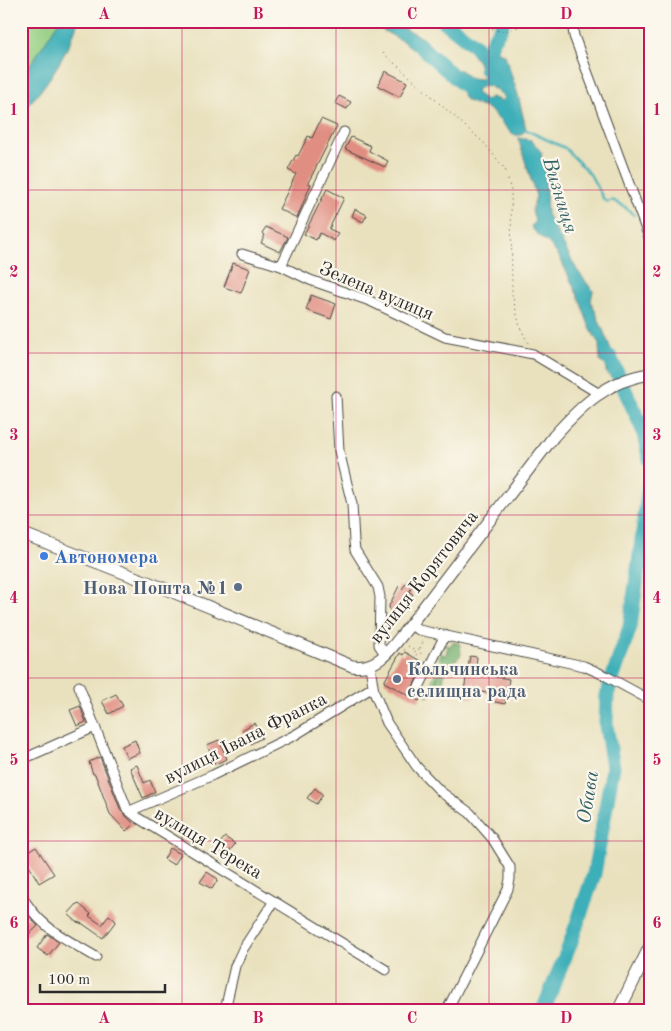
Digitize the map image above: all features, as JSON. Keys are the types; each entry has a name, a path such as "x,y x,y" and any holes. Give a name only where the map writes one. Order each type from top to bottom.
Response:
{"highway":[{"path":"619,1010 650,947"}],"main road":[{"name":"вулиця Корятовича","path":"21,533 31,535 168,590 352,666 370,666 385,654 410,624 554,436 575,412 598,393 644,375"}],"street":[{"path":"572,21 574,36 650,240"},
{"path":"281,266 344,132"},
{"name":"Зелена вулиця","path":"242,254 281,266 310,280 370,301 445,337 534,354 598,393"},
{"path":"336,396 339,451 352,504 355,550 378,587 380,597 379,645 385,654"},
{"path":"410,624 419,630 584,666 650,700"},
{"path":"419,687 445,635"},
{"path":"370,666 374,688 387,723 417,767 441,792 470,813 492,838 510,868 508,888 446,1010"},
{"name":"вулиця Терека","path":"79,686 130,811 138,818 386,970"},
{"name":"вулиця Івана Франка","path":"130,811 213,775 295,735 374,688"},
{"path":"21,760 95,727"},
{"path":"21,894 28,908 45,926 96,957"},
{"path":"226,1010 235,966 243,949 274,901"}],"path":[{"path":"486,21 493,30 506,31 514,30 532,21"},
{"path":"383,53 484,143 505,169 511,191 512,294 520,327 534,354"},
{"path":"415,658 417,654 421,653 420,649 424,640"},
{"path":"402,654 408,645 416,650 417,654"},
{"path":"416,650 420,649"}],"green space":[{"path":"21,21 59,21 21,79"},
{"path":"453,642 460,644 461,655 445,666 443,685 441,688 435,689 431,687 435,683 444,662 441,656 446,655 447,649"},
{"path":"442,643 448,645 448,647 442,645 440,653 445,655 429,697 426,696 440,660 438,657"}],"water":[{"path":"59,21 78,21 63,57 55,70 30,103 21,111 21,79"},
{"path":"366,21 396,22 403,28 421,37 434,49 434,57 417,52 404,42"},
{"path":"479,45 505,55 518,95 526,129 521,135 513,135 489,109 466,100 461,91 448,80 459,69 470,78 480,79 483,76 478,62 472,54","holes":["486,85 497,90 504,97 502,101 491,97 486,100 476,93 477,89"]},
{"path":"518,138 531,140 542,153 547,214 577,270 593,291 591,301 621,373 611,378 606,372 606,365 600,362 599,344 590,328 579,298 560,258 549,243 531,227 535,221 532,210 536,196"}],"building":[{"path":"385,71 407,82 400,97 378,86"},
{"path":"339,96 351,102 347,109 335,103"},
{"path":"321,119 337,126 308,183 311,184 297,218 279,209 296,174 288,170 296,155 298,156 308,136 312,138"},
{"path":"351,137 371,146 369,151 388,161 385,167 345,149"},
{"path":"327,189 344,198 329,229 338,233 334,241 320,233 316,240 304,234"},
{"path":"355,209 367,215 363,222 352,216"},
{"path":"266,227 288,237 280,252 261,243 265,235 262,233"},
{"path":"233,263 250,269 241,293 224,287"},
{"path":"311,295 336,304 331,319 306,310"},
{"path":"408,581 414,584 409,592 413,594 401,611 395,614 390,611 389,606 399,586 402,589"},
{"name":"Кольчинська селищна рада","path":"405,652 422,662 420,666 422,667 413,687 417,693 424,691 419,701 384,682 400,653 403,655"},
{"path":"470,656 477,657 475,673 509,679 505,704 491,701 492,694 476,691 474,698 463,696"},
{"path":"116,694 123,706 109,714 102,701"},
{"path":"80,706 86,722 77,726 70,710"},
{"path":"254,723 262,738 250,744 242,730"},
{"path":"135,740 140,753 127,758 122,746"},
{"path":"219,740 227,759 215,764 207,745"},
{"path":"100,757 121,811 134,824 126,831 110,814 95,774 93,774 89,762"},
{"path":"137,765 144,783 150,780 155,792 143,798 130,768"},
{"path":"315,788 323,795 316,804 307,798"},
{"path":"21,813 29,828 21,832"},
{"path":"225,837 235,844 226,856 216,848"},
{"path":"36,847 54,874 39,883 23,855"},
{"path":"170,848 181,854 174,865 164,859"},
{"path":"207,872 218,879 212,889 200,882"},
{"path":"78,903 91,914 89,916 102,925 109,915 116,921 103,938 77,922 68,914"},
{"path":"29,916 38,926 26,937 21,932 21,923"},
{"path":"47,934 59,942 48,956 37,948"}],"waterway":[{"path":"444,21 473,44 486,59"},
{"path":"486,69 490,47 503,21"},
{"name":"Визниця","path":"419,45 467,88"},
{"path":"524,129 565,148 590,174 604,200 608,202 612,200 625,207 634,215"},
{"name":"Визниця","path":"610,357 643,430 650,460"},
{"name":"Визниця","path":"650,478 640,555 650,564"},
{"name":"Обава","path":"543,1010 569,947 594,874 613,767 606,725 607,694 630,627 640,555"}],"place":[{"name":"Автономера","path":"44,556"},
{"name":"Нова Пошта №1","path":"238,587"},
{"name":"Кольчинська селищна рада","path":"397,679"}]}
